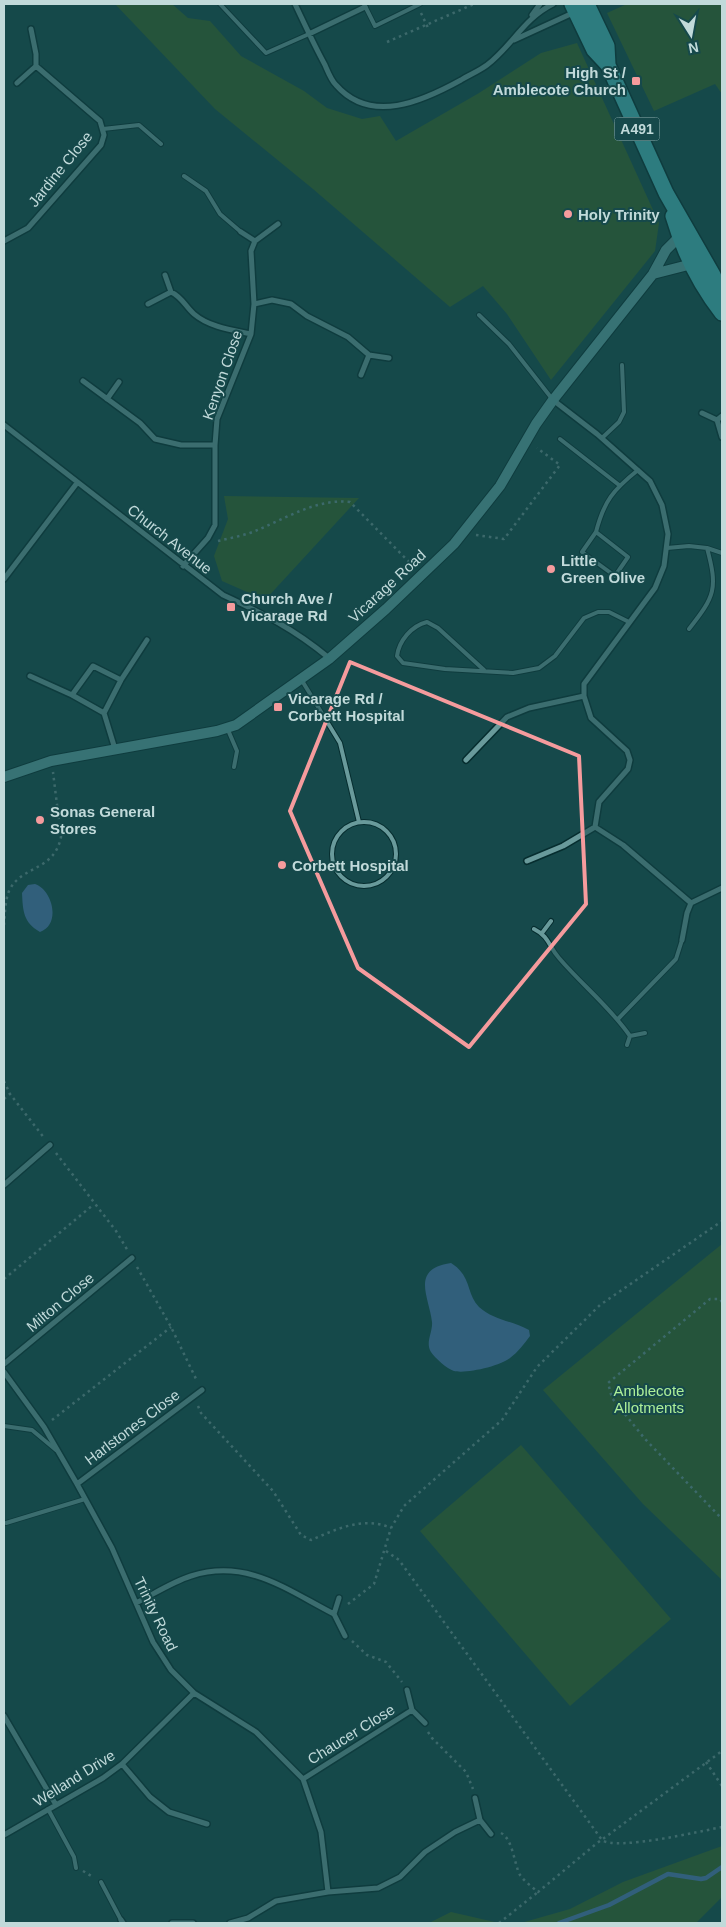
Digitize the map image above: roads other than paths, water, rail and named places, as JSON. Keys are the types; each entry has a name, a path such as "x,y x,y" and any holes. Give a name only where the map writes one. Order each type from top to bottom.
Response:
{"highway":[{"name":"A491","path":"578,6 594,50 608,65 683,233 698,262 713,301 722,313"},
{"name":"A491","path":"698,262 722,296"}],"street":[{"path":"295,4 335,85 362,103 383,107 401,106 416,102 443,90 487,65 513,40 540,4"},
{"path":"530,18 553,4"},
{"path":"309,34 365,5"},
{"path":"513,40 578,6"},
{"path":"16,83 36,66 36,54 31,29"},
{"name":"Jardine Close","path":"4,241 28,228 101,145 104,135 100,121 36,66"},
{"path":"241,232 255,241 278,224"},
{"name":"Vicarage Road","path":"4,777 51,761 228,728 267,704 329,659 386,609 454,544 500,486 526,440 553,400 653,274 666,250 683,233"},
{"name":"Kenyon Close","path":"183,566 208,538 215,524 215,445 217,419 251,334 254,304 251,251 255,241"},
{"path":"653,274 698,262"},
{"path":"165,275 171,292 179,296 201,320 251,334"},
{"path":"148,304 171,292"},
{"path":"254,304 272,300 290,304 307,316 348,337 369,355 389,358"},
{"path":"361,375 369,355"},
{"path":"83,381 140,423 155,439 181,445 215,445"},
{"path":"107,399 118,382"},
{"path":"553,400 602,438 650,480 662,505 668,534 664,566 655,588 584,684 584,696 591,718 628,751 630,760 628,769 599,802 595,827"},
{"path":"702,413 720,418 722,436"},
{"name":"Church Avenue","path":"4,425 183,566 223,595 263,613 301,635 329,659"},
{"path":"4,579 77,483"},
{"path":"115,750 104,713 121,680 147,640"},
{"path":"72,695 92,666 121,680"},
{"path":"30,676 72,695 104,713"},
{"path":"466,760 507,717 529,708 584,696"},
{"path":"526,861 563,846 595,827"},
{"path":"595,827 623,845 691,904"},
{"path":"682,940 687,913 691,904 722,888"},
{"path":"4,1185 50,1145"},
{"name":"Milton Close","path":"4,1364 132,1258"},
{"name":"Trinity Road","path":"4,1372 44,1427 85,1499 112,1548 153,1642 171,1670 194,1693 256,1732 303,1779 321,1832 328,1892"},
{"name":"Harlstones Close","path":"76,1484 202,1390"},
{"path":"136,1603 191,1576 224,1569 258,1575 334,1614 345,1636"},
{"path":"334,1614 339,1598"},
{"name":"Chaucer Close","path":"407,1690 412,1710 425,1723"},
{"name":"Welland Drive","path":"4,1835 122,1764 194,1693"},
{"name":"Chaucer Close","path":"303,1779 412,1710"},
{"path":"4,1716 56,1805"},
{"path":"122,1764 150,1797 169,1812 207,1824"},
{"path":"475,1798 480,1820 491,1834"},
{"path":"230,1923 248,1918 276,1901 328,1892 378,1888 400,1877 425,1852 455,1832 480,1820"},
{"path":"172,1923 193,1923"}],"lane":[{"path":"220,4 266,53 309,34"},
{"path":"365,5 375,26 419,4"},
{"path":"103,129 139,126 161,144"},
{"path":"184,176 206,191 220,214 241,232"},
{"path":"479,315 509,344 553,400"},
{"path":"602,438 619,422 624,412 622,365"},
{"path":"560,439 619,485"},
{"path":"596,532 628,557 614,576 582,552 596,532 603,507 619,485 638,470"},
{"path":"667,548 689,546 707,548 722,553"},
{"path":"689,629 708,605 714,588 713,571 707,548"},
{"path":"484,670 438,628 427,622 418,624 399,644 397,656 404,663 445,669 484,670 513,674 539,668 555,656 584,618 598,612 609,612 629,622"},
{"path":"302,679 340,743 359,822"},
{"path":"228,728 237,751 234,767"},
{"path":"359,822 370,823 380,827 394,843 396,854 391,869 380,881 370,885 360,885 346,880 336,869 332,859 335,839 345,828 359,822"},
{"path":"542,933 551,921"},
{"path":"534,929 546,935 557,956 618,1019 630,1036"},
{"path":"618,1019 676,959 682,940"},
{"path":"630,1036 645,1033"},
{"path":"627,1046 630,1036"},
{"path":"4,1426 32,1430 58,1451"},
{"path":"6,1523 85,1499"},
{"path":"48,1809 74,1857 76,1868"},
{"path":"101,1882 122,1921"}],"water":[{"path":"35,884 46,893 52,908 51,922 47,928 40,932 27,920 23,905 22,893 28,885"},
{"path":"451,1263 458,1268 466,1279 472,1296 479,1307 490,1315 529,1330 530,1336 516,1353 505,1361 491,1366 459,1372 441,1363 429,1349 432,1322 426,1293 426,1277 430,1271 438,1266"}],"waterway":[{"path":"559,1923 609,1905 668,1874 701,1879 706,1878 722,1867"}],"place":[{"name":"High St / Amblecote Church","path":"636,81"},
{"name":"Holy Trinity","path":"568,214"},
{"name":"Little Green Olive","path":"551,569"},
{"name":"Church Ave / Vicarage Rd","path":"231,607"},
{"name":"Vicarage Rd / Corbett Hospital","path":"278,707"},
{"name":"Sonas General Stores","path":"40,820"},
{"name":"Corbett Hospital","path":"282,865"}],"park label":[{"name":"Amblecote Allotments","path":"649,1398"}]}
